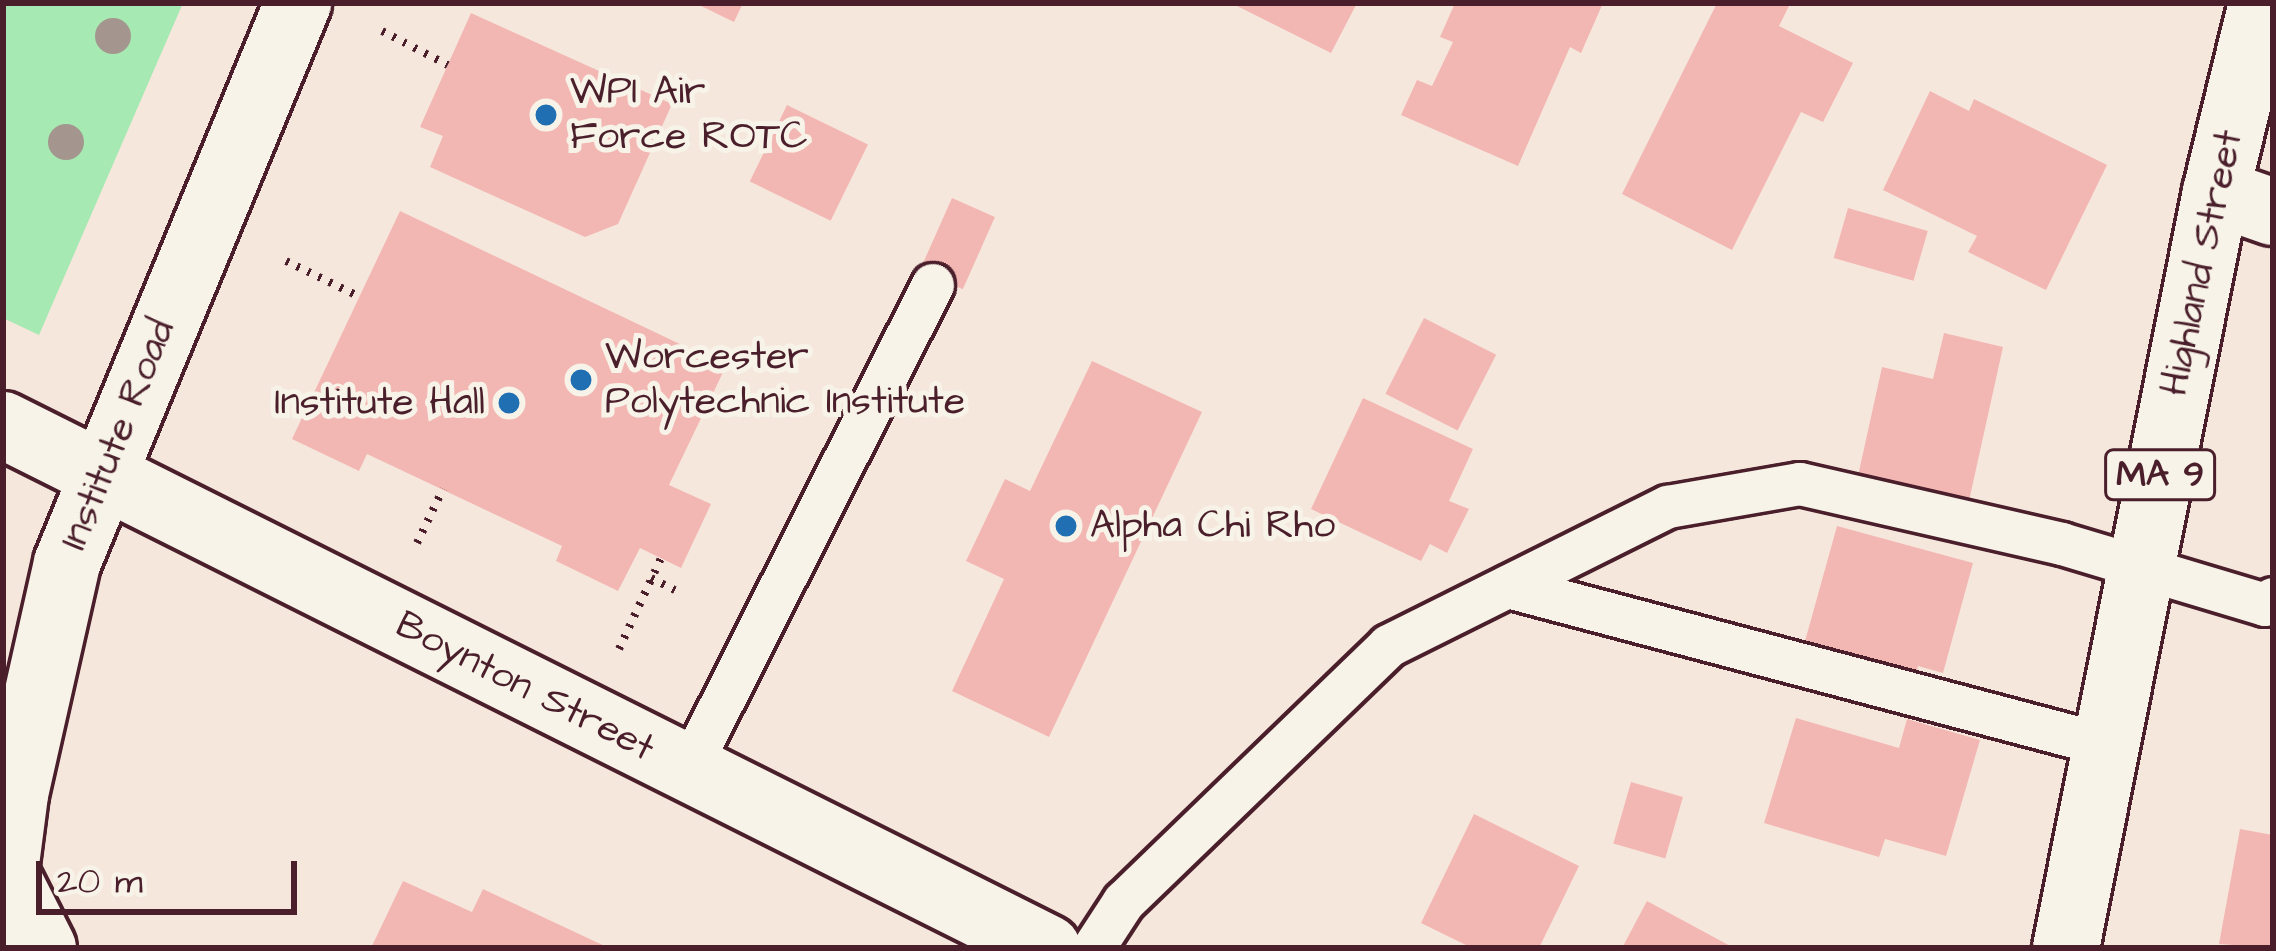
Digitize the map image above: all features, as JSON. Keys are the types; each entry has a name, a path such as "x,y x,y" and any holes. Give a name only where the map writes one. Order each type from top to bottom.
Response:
{"main road":[{"name":"Institute Road","path":"4,880 15,794 67,563 298,3"},
{"name":"Highland Street","path":"2066,948 2141,567 2244,202 2262,3"},
{"name":"Boynton Street","path":"3,425 1048,948"},
{"path":"4,880 43,948"}],"lane":[{"path":"688,769 933,285"},
{"path":"1094,948 1124,902 1389,646 1668,507 1800,484 2141,567 2265,604 2273,599"},
{"path":"1508,587 2108,746"}],"path":[{"path":"382,31 448,65"},
{"path":"286,261 360,297"},
{"path":"414,550 443,490"},
{"path":"618,652 661,558"},
{"path":"651,578 675,590"}],"green space":[{"path":"3,3 183,3 39,335 3,318"}],"building":[{"path":"695,3 743,3 734,22"},
{"path":"1231,3 1357,3 1331,53"},
{"path":"1455,3 1603,3 1581,53 1570,47 1518,166 1401,115 1417,80 1432,86 1453,42 1440,37"},
{"path":"1717,3 1784,3 1789,6 1779,26 1853,63 1823,122 1801,112 1732,250 1622,194"},
{"name":"WPI Air Force ROTC","path":"471,13 672,104 618,224 585,237 430,167 443,136 420,127"},
{"path":"1930,91 1969,111 1974,99 2107,165 2046,290 1968,252 1977,236 1883,190"},
{"path":"787,105 868,144 831,221 750,181"},
{"path":"952,198 995,217 963,289 920,270"},
{"path":"1848,208 1928,231 1913,281 1834,258"},
{"name":"Institute Hall","path":"400,211 726,366 669,485 711,504 681,568 640,548 618,591 556,561 562,546 367,454 359,471 292,439"},
{"path":"1424,318 1496,355 1458,431 1385,394"},
{"path":"1944,333 2003,347 1967,510 1856,485 1882,367 1933,379"},
{"name":"Alpha Chi Rho","path":"1092,361 1202,412 1049,737 952,691 1004,579 966,561 1005,479 1030,491"},
{"path":"1363,398 1473,449 1449,501 1469,509 1447,553 1430,544 1421,561 1311,509"},
{"path":"1837,526 1973,563 1943,673 1918,666 1914,685 1802,652"},
{"path":"1796,718 1899,748 1907,719 1980,740 1946,856 1885,839 1879,857 1764,823"},
{"path":"1631,782 1683,797 1665,858 1613,844"},
{"path":"1474,814 1579,866 1539,948 1472,948 1421,923"},
{"path":"2240,829 2273,835 2273,948 2219,944"},
{"path":"403,881 472,912 483,889 609,948 371,948"},
{"path":"1647,901 1734,948 1622,948"}],"place":[{"name":"WPI Air Force ROTC","path":"546,115"},
{"name":"Worcester Polytechnic Institute","path":"581,380"},
{"name":"Institute Hall","path":"509,403"},
{"name":"Alpha Chi Rho","path":"1066,526"}]}
